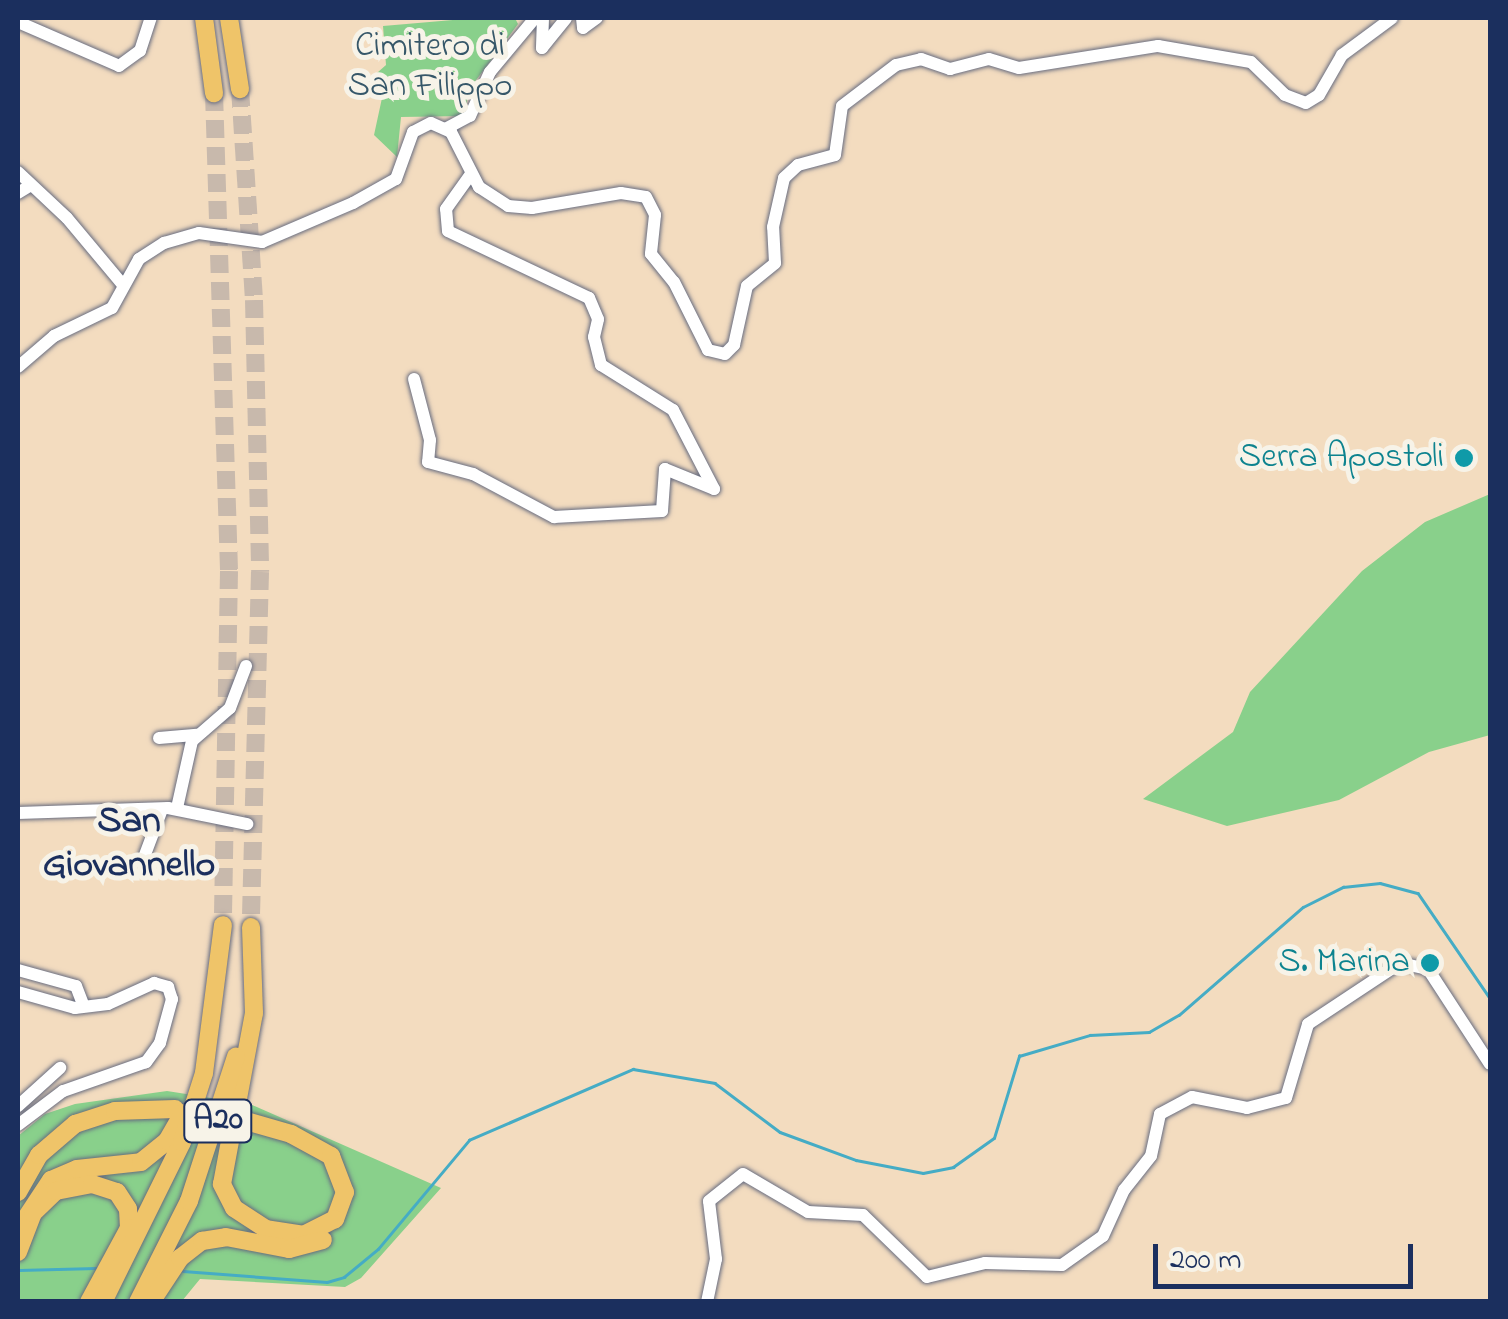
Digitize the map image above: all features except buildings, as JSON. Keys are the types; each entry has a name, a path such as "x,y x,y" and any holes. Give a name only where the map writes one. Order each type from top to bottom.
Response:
{"highway":[{"path":"196,18 210,66"},
{"path":"204,18 214,93"},
{"path":"233,18 240,89"},
{"name":"A20","path":"103,1302 153,1209 204,1072 224,925"},
{"name":"A20","path":"138,1302 189,1201 230,1084 244,1012 251,926 254,1013 222,1184 234,1208 266,1229 304,1235 335,1219 345,1192 331,1156 292,1134 240,1116 294,1128 336,1153 351,1183 347,1216 327,1238 304,1248 226,1236 202,1241 180,1258 151,1302"},
{"path":"18,1230 31,1201 58,1175 155,1154 204,1072"},
{"path":"18,1180 35,1151 72,1118 114,1105 176,1106 114,1111 74,1124 39,1155 18,1192"},
{"path":"18,1252 33,1213 56,1191 92,1184 117,1192 128,1208 129,1228 90,1302"}],"street":[{"path":"18,22 119,66 140,51 151,18"},
{"path":"18,368 54,336 108,312 144,255 173,238 198,233 262,242 377,192 399,174 416,128 447,128 470,116 490,72 535,18"},
{"path":"543,18 542,48 566,18"},
{"path":"582,18 583,28 597,18"},
{"path":"447,128 471,174 489,196 516,208 621,193 646,197 655,215 651,254 674,282 704,345 721,355 734,346 747,286 775,263 773,227 784,178 798,165 835,155 842,106 896,65 921,59 950,68 989,60 1019,68 1158,46 1251,62 1285,95 1306,102 1319,95 1342,55 1392,18"},
{"path":"18,172 123,285"},
{"path":"414,379 430,440 428,462 473,474 550,516 570,520 623,510 662,511 667,504 659,478 665,469 706,491 714,489 673,410 601,365 594,337 598,318 588,298 448,231 446,209 471,174"},
{"path":"18,193 31,185"},
{"path":"159,738 197,734 230,708 246,666"},
{"path":"177,808 197,734"},
{"path":"18,813 161,812 177,808 246,824"},
{"path":"143,860 161,812"},
{"path":"706,1302 716,1259 709,1202 717,1188 744,1174 808,1212 863,1215 927,1277 986,1263 1062,1264 1104,1236 1120,1196 1151,1156 1160,1114 1188,1097 1247,1108 1286,1098 1312,1020 1400,963 1428,969 1490,1064"},
{"path":"18,970 72,984 83,1004"},
{"path":"18,992 70,1007 108,1004 149,983 172,994 160,1042 146,1062 63,1092 18,1125"},
{"path":"18,1106 60,1068"}],"green space":[{"name":"Cimitero di San Filippo","path":"515,18 518,24 468,91 465,116 401,117 397,157 374,135 382,98 369,80 386,65 383,26"},
{"path":"1490,494 1490,735 1429,752 1339,800 1227,826 1143,799 1233,732 1250,692 1362,571 1425,522"},
{"path":"167,1091 250,1104 441,1188 361,1278 345,1287 200,1279 182,1301 18,1302 18,1136 45,1114 75,1104"}],"waterway":[{"path":"183,1271 327,1282 344,1277 378,1249 469,1140 633,1069 715,1083 780,1132 856,1160 923,1173 953,1167 994,1138 1019,1056 1090,1035 1149,1032 1179,1015 1303,907 1343,887 1380,883 1418,893 1490,998"},
{"path":"19,1270 96,1268"}],"tunnel":[{"path":"240,89 254,300 260,572 251,927"},
{"path":"214,93 229,571 223,925"}],"place":[{"name":"Serra Apostoli","path":"1464,458"},
{"name":"S. Marina","path":"1430,963"}],"district":[{"name":"San Giovannello","path":"129,844"}]}
